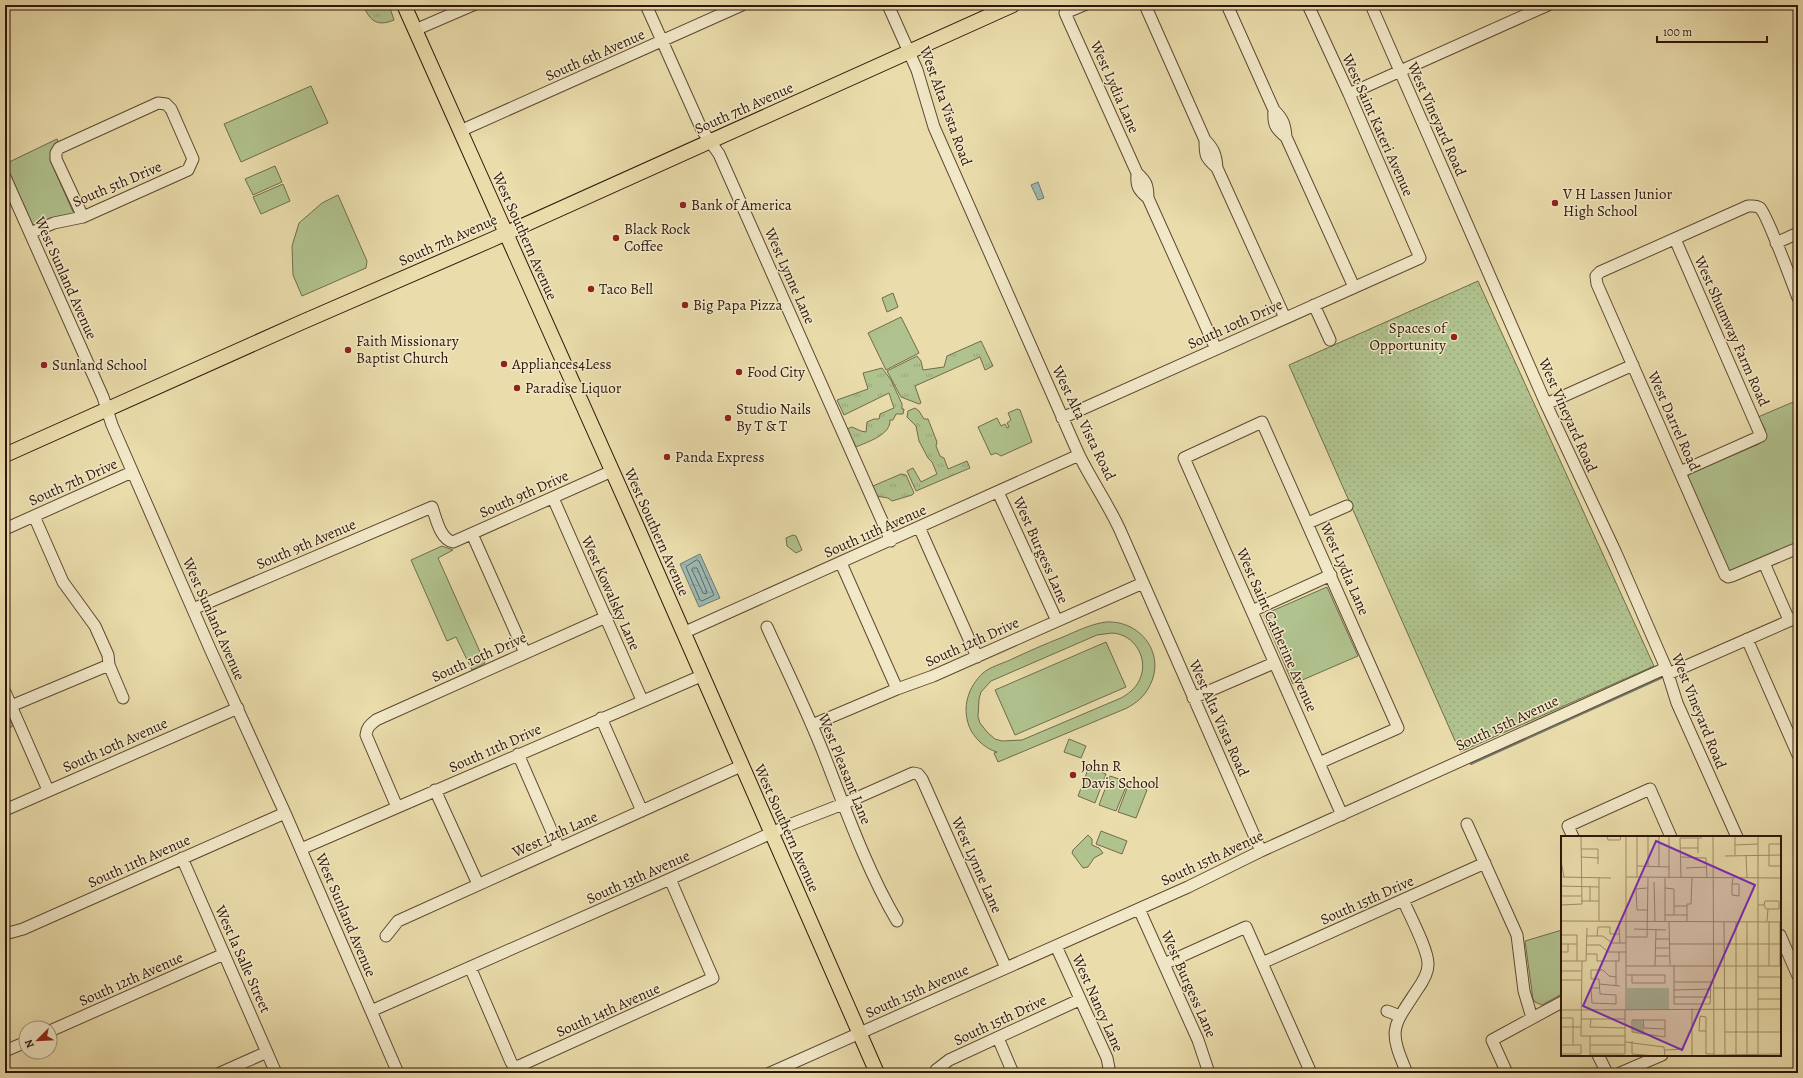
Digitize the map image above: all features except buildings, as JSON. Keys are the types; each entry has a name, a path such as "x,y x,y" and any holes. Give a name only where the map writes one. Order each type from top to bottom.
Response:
{"main road":[{"name":"West Southern Avenue","path":"404,5 612,471 877,1073"},
{"name":"South 7th Avenue","path":"5,455 506,233 1013,5"}],"street":[{"path":"415,30 473,5"},
{"name":"West Lynne Lane","path":"646,5 702,130 711,141 726,168 891,540"},
{"name":"South 6th Avenue","path":"460,131 742,5"},
{"name":"West Alta Vista Road","path":"888,5 910,51 934,127 1079,455 1090,476 1108,504 1260,851"},
{"name":"West Lydia Lane","path":"1084,5 1066,13 1137,173 1146,181 1148,187 1148,198 1216,349"},
{"path":"1145,5 1205,140 1217,156 1217,168 1285,318"},
{"path":"1227,5 1274,110 1283,118 1286,137 1354,287"},
{"name":"West Saint Kateri Avenue","path":"1308,5 1349,94 1420,258"},
{"name":"West Vineyard Road","path":"1371,5 1546,404 1616,553 1667,671 1677,703 1737,836"},
{"path":"1349,94 1548,5"},
{"name":"South 5th Drive","path":"30,233 54,223 83,217 188,170 193,159 171,109 166,104 158,103 59,148 56,153 56,159 83,217"},
{"name":"West Sunland Avenue","path":"5,177 91,369 132,472 285,812 398,1073"},
{"path":"1675,239 1748,206 1754,205 1761,209 1798,298"},
{"path":"1776,243 1798,233"},
{"name":"West Darrel Road","path":"1675,239 1600,272 1596,276 1597,284 1723,570 1728,577 1764,563"},
{"name":"West Shumway Farm Road","path":"1675,239 1761,436 1680,472"},
{"name":"South 10th Drive","path":"1062,418 1420,258"},
{"path":"1314,305 1330,340"},
{"path":"1546,404 1633,365"},
{"name":"West Lydia Lane","path":"1184,458 1262,422 1332,575 1398,728 1319,763"},
{"name":"South 11th Avenue","path":"683,633 1079,455"},
{"name":"West Saint Catherine Avenue","path":"1184,458 1342,815"},
{"name":"South 9th Drive","path":"432,507 443,534 448,540 456,541 612,471"},
{"name":"South 7th Drive","path":"5,529 132,472"},
{"name":"West Burgess Lane","path":"998,492 1057,621"},
{"name":"West Kowalsky Lane","path":"553,498 642,700"},
{"path":"1308,523 1347,506"},
{"name":"South 9th Avenue","path":"193,609 432,507"},
{"path":"34,516 63,582 95,626 108,655 108,665 123,698"},
{"path":"919,528 977,657"},
{"path":"472,534 525,653"},
{"path":"1794,618 1764,563 1798,548"},
{"path":"841,563 897,689"},
{"path":"1252,611 1332,575"},
{"name":"South 12th Drive","path":"812,726 897,689 933,676 977,657 1143,583"},
{"name":"South 10th Drive","path":"397,807 368,740 367,729 376,720 606,617"},
{"name":"South 15th Avenue","path":"770,1073 1139,909 1260,851 1667,671 1747,639 1794,618"},
{"name":"West Pleasant Lane","path":"767,627 812,726 843,804 888,906 897,921"},
{"path":"1747,639 1798,755"},
{"path":"1194,698 1274,662"},
{"path":"11,706 108,665"},
{"name":"South 11th Drive","path":"301,849 642,700 701,676"},
{"path":"5,692 48,790"},
{"name":"South 10th Avenue","path":"5,810 238,708"},
{"path":"601,718 642,811"},
{"path":"518,754 560,848"},
{"name":"West 12th Lane","path":"386,936 398,921 741,766"},
{"name":"South 13th Avenue","path":"371,1011 771,833 843,804 911,774 918,774"},
{"name":"West Lynne Lane","path":"918,774 922,778 1006,968"},
{"path":"1573,836 1568,826 1650,789 1671,836"},
{"path":"435,790 478,884"},
{"name":"South 11th Avenue","path":"5,934 23,929 285,812"},
{"path":"1468,824 1517,935 1524,991 1532,1018"},
{"name":"West la Salle Street","path":"182,858 276,1073"},
{"name":"South 15th Drive","path":"1262,963 1485,863"},
{"name":"South 14th Avenue","path":"470,967 514,1067 713,978 670,879"},
{"path":"1403,900 1427,955 1428,965 1424,981 1395,1025 1395,1044 1407,1073"},
{"name":"West Burgess Lane","path":"1139,909 1198,1040 1209,1073"},
{"path":"1164,964 1246,927 1311,1073"},
{"path":"1781,937 1798,976"},
{"name":"West Nancy Lane","path":"1056,946 1106,1058 1110,1073"},
{"name":"South 12th Avenue","path":"58,1027 224,954"},
{"name":"South 15th Drive","path":"936,1070 949,1060 1079,1000"},
{"path":"1507,1073 1492,1040 1561,1003"},
{"path":"1387,1010 1400,1016"},
{"path":"998,1038 1013,1073"},
{"path":"5,1051 18,1045"},
{"path":"220,1073 267,1052"},
{"path":"1598,1056 1607,1073"},
{"path":"1620,1073 1660,1056"}],"green space":[{"path":"363,5 389,5 394,20 379,23 371,19"},
{"path":"311,86 328,123 241,162 224,124"},
{"path":"57,139 58,141 52,149 50,160 74,214 52,218 33,226 5,164"},
{"path":"275,166 282,182 253,195 245,179"},
{"path":"283,184 290,201 261,214 253,197"},
{"path":"338,195 367,261 366,268 302,296 293,275 292,246 299,223 322,203"},
{"path":"1478,281 1654,666 1460,752 1289,365"},
{"path":"893,293 898,307 887,312 882,298"},
{"path":"901,317 919,353 886,370 868,333"},
{"path":"981,341 993,366 985,370 980,357 915,386 921,403 919,404 901,397 887,371 917,356 921,361 923,370 944,367 947,356"},
{"path":"882,368 891,380 902,404 902,409 904,409 903,414 896,414 893,420 890,420 887,430 883,434 856,447 847,429 852,427 866,432 867,422 874,419 879,419 880,414 894,408 889,393 844,415 837,400 868,389 863,373"},
{"path":"1798,400 1798,544 1731,572 1728,570 1688,477 1689,474 1759,444 1766,434 1758,417"},
{"path":"915,408 924,419 928,419 937,442 936,446 940,456 944,458 948,469 967,461 970,468 916,491 907,471 913,468 921,482 937,474 932,462 928,458 919,441 916,426 907,417 908,411"},
{"path":"1017,409 1020,410 1032,442 1001,456 996,453 991,455 978,427 997,418 1001,426 1005,424 1007,428 1009,427 1007,423 1011,420 1008,413"},
{"path":"901,474 906,475 914,493 912,495 892,501 888,498 876,496 873,486"},
{"path":"793,535 796,536 802,550 796,553 787,546 786,538"},
{"path":"442,546 453,550 438,558 485,663 472,670 456,637 447,641 411,560"},
{"path":"1327,587 1358,656 1293,684 1264,616 1265,614"},
{"path":"1100,623 1119,623 1130,627 1140,633 1147,642 1153,652 1155,663 1154,675 1145,694 1137,702 1127,708 998,762 994,753 997,752 988,748 976,738 967,719 966,705 970,691 978,679 983,673 992,667 1079,630","holes":["1112,633 1120,634 1134,643 1143,665 1139,681 1131,691 1121,698 1022,740 1002,741 995,739 980,723 978,717 979,699 981,692 991,681 1097,635"]},
{"path":"1106,642 1126,687 1015,735 995,690"},
{"path":"5,707 13,726 5,730"},
{"path":"1069,739 1086,746 1081,758 1064,752"},
{"path":"1089,767 1106,774 1095,803 1078,796"},
{"path":"1110,776 1128,782 1116,811 1099,805"},
{"path":"1129,783 1147,790 1136,818 1118,812"},
{"path":"1101,831 1127,841 1122,854 1096,844"},
{"path":"1088,835 1092,839 1092,845 1099,848 1103,853 1094,858 1088,867 1083,868 1072,853 1073,850"},
{"path":"1561,930 1561,995 1542,1005 1535,1002 1533,999 1525,941"}],"water":[{"path":"1038,182 1044,198 1038,200 1031,185"},
{"path":"700,554 720,598 699,607 680,564"}],"waterway":[{"path":"1471,764 1661,678"}],"place":[{"name":"V H Lassen Junior High School","path":"1555,203"},
{"name":"Bank of America","path":"683,205"},
{"name":"Black Rock Coffee","path":"616,238"},
{"name":"Taco Bell","path":"591,289"},
{"name":"Big Papa Pizza","path":"685,305"},
{"name":"Spaces of Opportunity","path":"1454,337"},
{"name":"Faith Missionary Baptist Church","path":"348,350"},
{"name":"Appliances4Less","path":"504,364"},
{"name":"Sunland School","path":"44,365"},
{"name":"Food City","path":"739,372"},
{"name":"Paradise Liquor","path":"517,388"},
{"name":"Studio Nails By T & T","path":"728,418"},
{"name":"Panda Express","path":"667,457"},
{"name":"John R Davis School","path":"1073,775"}]}
